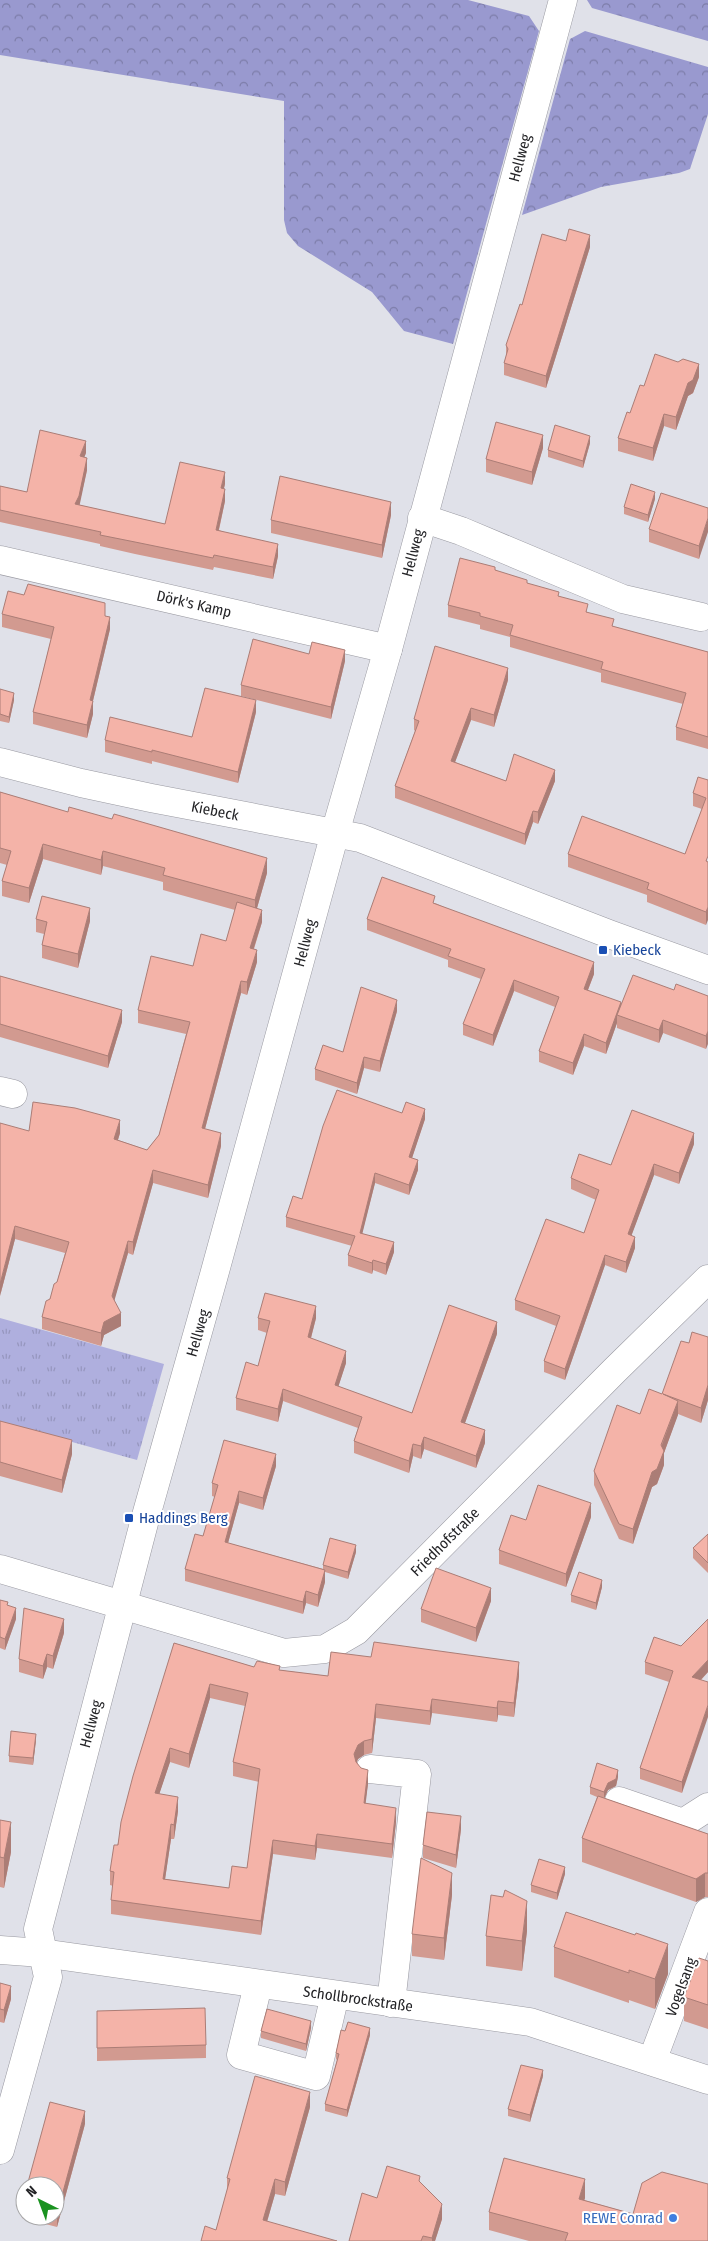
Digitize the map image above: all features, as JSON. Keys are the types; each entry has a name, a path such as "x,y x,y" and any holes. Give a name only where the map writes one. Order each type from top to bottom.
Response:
{"street":[{"name":"Hellweg","path":"0,2150 48,1977 38,1929 122,1606 335,833 388,649 563,0"},
{"name":"Hellweg","path":"422,518 462,531 623,599 701,617"},
{"name":"Dörk's Kamp","path":"0,560 388,649"},
{"name":"Kiebeck","path":"0,762 81,783 151,798 360,838 609,934 706,962"},
{"name":"Friedhofstraße","path":"122,1606 284,1653 325,1649 356,1631 708,1279"},
{"path":"0,1569 122,1606"},
{"path":"370,1769 417,1774 391,2003"},
{"path":"620,1801 684,1823 708,1807"},
{"name":"Vogelsang","path":"652,2061 708,1912"},
{"name":"Schollbrockstraße","path":"0,1950 42,1953 335,1996 530,2022 708,2080"},
{"path":"258,1985 241,2055 316,2076 335,1996"}],"green space":[{"path":"0,0 468,0 529,16 539,31 453,344 404,331 372,292 298,246 287,233 284,220 284,101 0,55"},
{"path":"587,0 708,0 708,41 592,8"},
{"path":"585,31 708,67 708,114 690,169 679,173 601,187 522,215 570,39"},
{"path":"0,1318 164,1364 137,1460 0,1422"}],"building":[{"path":"569,229 590,235 546,376 504,363 508,349 506,345 520,304 522,305 542,234 566,241"},
{"path":"655,354 678,362 683,359 699,364 693,380 688,383 676,417 664,414 653,448 618,438 627,412 630,413 640,385 644,386"},
{"path":"496,422 543,435 532,472 486,459"},
{"path":"555,425 590,436 583,461 548,450"},
{"path":"40,430 86,441 80,456 87,458 79,496 75,504 165,524 180,462 225,472 221,488 225,489 216,530 278,544 273,567 214,555 213,558 100,535 101,532 0,510 0,486 27,492"},
{"path":"280,476 391,502 382,545 271,520"},
{"path":"631,484 655,492 648,515 624,507"},
{"path":"661,493 708,508 708,518 699,546 649,529"},
{"path":"460,558 495,567 495,570 527,580 527,583 559,592 558,596 588,604 586,612 614,619 612,626 708,652 708,737 676,727 686,693 601,669 603,662 510,635 513,625 480,616 480,613 448,605"},
{"path":"28,584 105,603 105,616 110,617 90,700 93,701 87,725 33,712 54,627 2,614 8,591 24,595"},
{"path":"253,639 309,654 312,642 345,650 331,707 241,685"},
{"path":"435,646 508,668 494,715 471,708 451,761 506,781 514,754 555,770 538,812 533,811 525,834 395,786 419,721 414,719"},
{"path":"205,688 256,700 238,772 105,740 110,717 192,737"},
{"path":"0,689 14,693 9,717 0,714"},
{"path":"698,777 708,780 708,856 706,861 708,862 708,907 706,912 647,889 649,883 568,854 582,816 685,854 706,798 693,793"},
{"path":"0,792 68,812 69,807 112,819 114,814 267,858 255,900 163,875 165,868 103,851 101,860 43,844 29,888 2,881 11,851 0,848"},
{"path":"382,877 435,896 433,903 594,962 584,989 621,1002 606,1043 584,1034 573,1063 539,1051 559,997 514,980 493,1035 463,1024 485,969 448,956 451,949 367,919"},
{"path":"42,896 90,908 78,954 42,945 47,922 36,919"},
{"path":"237,902 262,910 250,948 257,950 247,982 241,981 202,1128 221,1133 208,1185 153,1170 133,1242 128,1241 112,1296 121,1313 104,1322 101,1333 42,1317 46,1301 50,1299 54,1284 57,1282 69,1242 15,1226 0,1284 0,1123 29,1131 33,1102 75,1108 120,1120 114,1139 147,1150 159,1135 190,1022 138,1010 151,956 193,966 201,934 226,941"},
{"path":"633,975 674,990 676,984 708,996 708,1031 706,1036 663,1020 659,1030 617,1015"},
{"path":"0,976 122,1010 108,1056 0,1024"},
{"path":"361,987 397,1000 380,1061 364,1057 357,1083 315,1069 323,1045 343,1052"},
{"path":"337,1090 402,1113 406,1102 425,1109 409,1157 418,1160 409,1185 375,1173 360,1233 394,1242 386,1264 373,1260 372,1263 348,1255 355,1236 286,1217 293,1196 302,1199 323,1126"},
{"path":"632,1110 694,1133 679,1173 654,1164 628,1234 635,1237 626,1262 605,1255 565,1369 544,1361 560,1316 515,1300 546,1219 584,1233 599,1190 571,1178 579,1154 611,1165"},
{"path":"265,1293 316,1306 308,1337 346,1351 335,1385 412,1413 449,1305 497,1322 461,1422 485,1430 476,1456 424,1437 421,1446 413,1444 409,1461 354,1441 362,1417 283,1389 278,1409 236,1398 246,1362 258,1366 270,1321 258,1318"},
{"path":"692,1332 708,1337 708,1385 701,1408 663,1394 678,1401 661,1445 664,1451 657,1469 652,1472 633,1529 619,1524 594,1471 617,1405 640,1414 649,1389 662,1394 681,1341 689,1343"},
{"path":"0,1421 72,1440 62,1480 0,1462"},
{"path":"224,1440 276,1454 263,1498 239,1491 225,1542 325,1570 318,1595 306,1591 303,1602 185,1569 195,1534 203,1536 218,1485 212,1483"},
{"path":"538,1485 591,1503 566,1574 499,1550 511,1515 526,1520"},
{"path":"708,1534 708,1563 693,1548"},
{"path":"330,1538 356,1545 348,1572 323,1565"},
{"path":"436,1568 491,1588 476,1628 421,1609"},
{"path":"579,1572 602,1580 596,1603 571,1595"},
{"path":"0,1600 8,1602 7,1605 16,1608 5,1639 0,1637"},
{"path":"24,1608 64,1619 53,1656 47,1654 43,1666 19,1659"},
{"path":"708,1619 708,1660 692,1677 708,1682 708,1705 682,1782 640,1768 673,1671 645,1662 654,1637 681,1646"},
{"path":"374,1642 519,1662 514,1703 498,1701 497,1708 432,1699 430,1711 376,1704 372,1739 358,1745 354,1754 356,1762 361,1768 368,1770 364,1803 396,1808 392,1844 317,1834 315,1846 273,1840 261,1921 111,1900 114,1872 110,1871 114,1845 118,1845 121,1822 133,1776 174,1643 254,1667 257,1661 280,1666 279,1670 328,1676 331,1652 371,1657","holes":["210,1684 248,1693 233,1762 260,1769 247,1868 232,1866 229,1888 163,1879 171,1824 174,1825 178,1797 155,1793 170,1748 189,1754"]},
{"path":"11,1731 36,1734 33,1758 9,1756"},
{"path":"597,1763 618,1770 616,1779 608,1783 604,1792 590,1787"},
{"path":"598,1796 708,1834 708,1873 696,1879 582,1838"},
{"path":"427,1812 461,1816 456,1855 423,1845"},
{"path":"0,1820 11,1822 4,1858 0,1857"},
{"path":"421,1858 452,1873 444,1938 412,1934"},
{"path":"539,1859 565,1867 557,1893 531,1885"},
{"path":"505,1890 527,1901 522,1941 486,1936 491,1895 503,1897"},
{"path":"566,1912 668,1944 655,1979 629,1970 629,1973 554,1947"},
{"path":"699,1958 708,1961 708,2005 684,1997"},
{"path":"0,1983 11,1986 4,2010 0,2009"},
{"path":"205,2008 206,2045 97,2048 97,2011"},
{"path":"267,2009 311,2021 306,2044 261,2031"},
{"path":"348,2022 370,2028 347,2110 325,2104 339,2054 336,2053 341,2030 345,2031"},
{"path":"521,2065 543,2070 530,2115 508,2109"},
{"path":"255,2076 310,2092 285,2182 275,2179 263,2220 337,2241 201,2241 205,2226 216,2230 230,2179 227,2178"},
{"path":"50,2102 85,2111 65,2185 65,2176 30,2176"},
{"path":"504,2158 585,2179 579,2199 633,2214 642,2183 662,2172 708,2184 708,2241 565,2241 568,2233 489,2212"},
{"path":"387,2166 420,2176 419,2181 442,2204 432,2238 423,2236 421,2241 349,2241 362,2193 377,2198"}],"place":[{"name":"Kiebeck","path":"603,950"},
{"name":"Haddings Berg","path":"129,1518"},
{"name":"REWE Conrad","path":"673,2218"}]}
